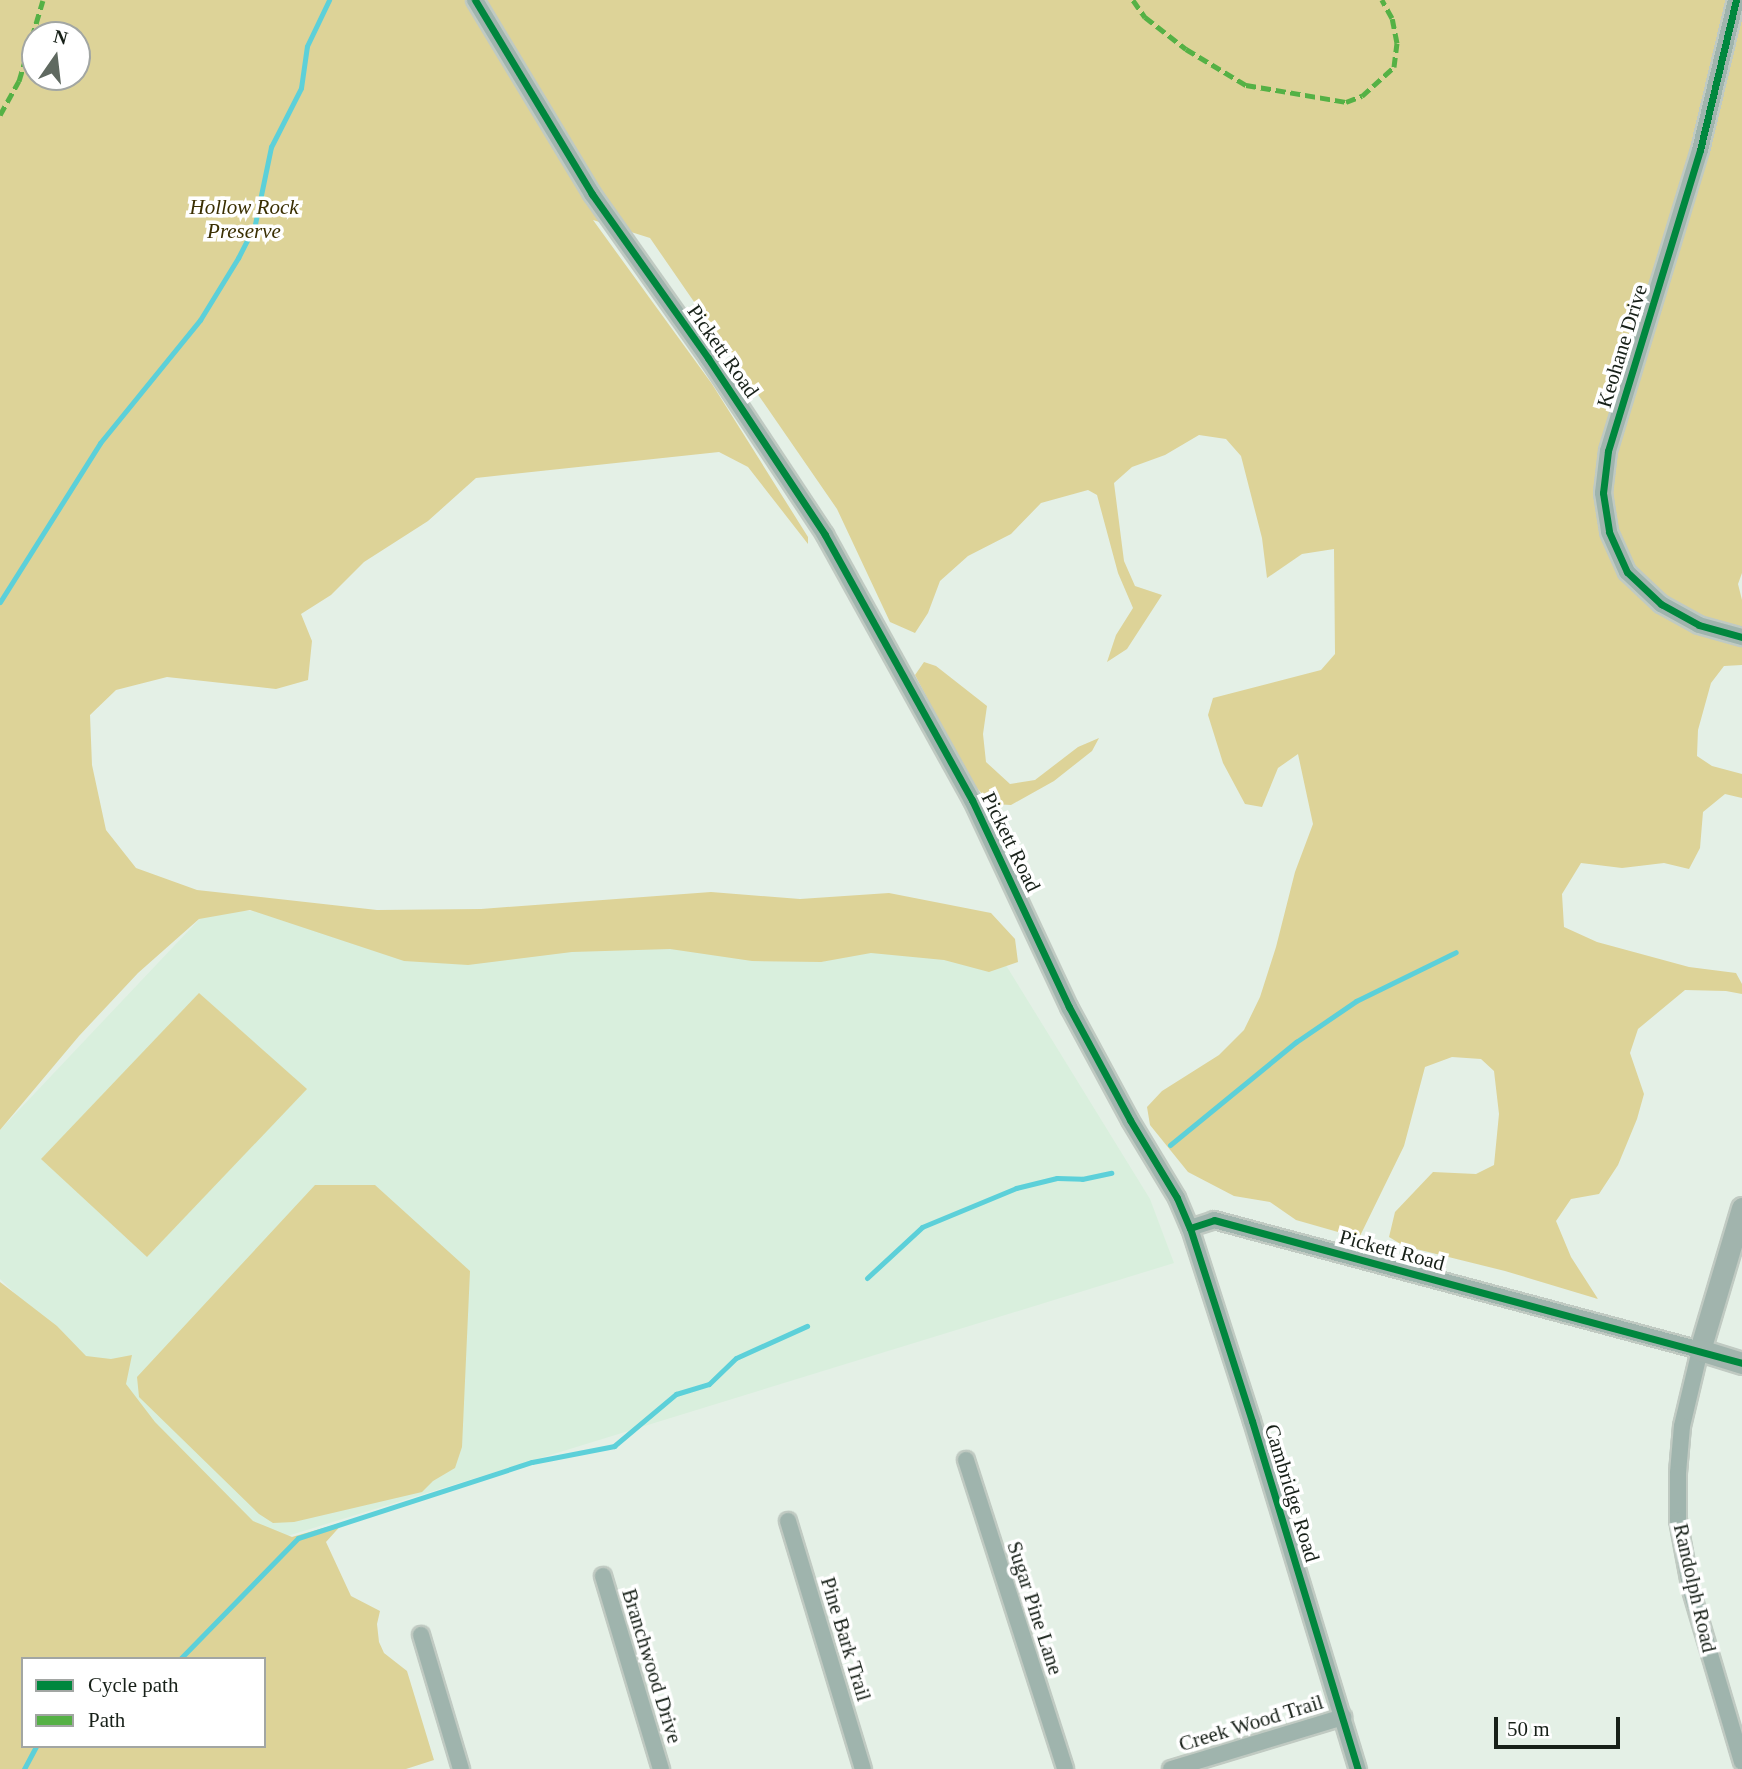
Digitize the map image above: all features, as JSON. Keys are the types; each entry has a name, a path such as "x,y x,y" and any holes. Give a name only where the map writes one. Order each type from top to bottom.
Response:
{"street":[{"name":"Pickett Road","path":"475,0 592,194 708,358 825,535 972,800 1069,1007 1130,1120 1177,1198 1190,1228 1214,1220 1742,1363"},
{"name":"Keohane Drive","path":"1736,0 1700,150 1608,451 1603,493 1609,532 1627,572 1661,604 1699,625 1742,637"},
{"name":"Randolph Road","path":"1742,1208 1700,1350 1682,1426 1678,1473 1678,1520 1691,1590 1742,1762"},
{"name":"Cambridge Road","path":"1190,1228 1358,1769"},
{"name":"Sugar Pine Lane","path":"966,1460 1065,1769"},
{"name":"Pine Bark Trail","path":"788,1521 863,1769"},
{"name":"Branchwood Drive","path":"603,1576 661,1769"},
{"path":"421,1635 461,1769"},
{"name":"Creek Wood Trail","path":"1171,1769 1343,1717"}],"shaded area":[{"path":"209,909 996,949 1150,1199 1174,1263 271,1541 0,1279 0,1130"}],"green space":[{"name":"Hollow Rock Preserve","path":"0,0 1742,0 1742,573 1738,584 1742,600 1742,665 1724,666 1711,683 1698,730 1697,756 1712,766 1742,774 1742,798 1725,794 1703,812 1700,848 1689,869 1664,863 1622,868 1581,863 1562,894 1564,927 1597,942 1689,967 1736,973 1742,984 1742,994 1685,990 1638,1029 1630,1053 1644,1094 1618,1165 1599,1194 1571,1199 1556,1221 1571,1257 1598,1299 1505,1271 1404,1246 1389,1237 1395,1212 1433,1172 1476,1174 1494,1165 1499,1114 1494,1071 1481,1059 1452,1057 1425,1067 1404,1146 1359,1238 1296,1220 1270,1202 1234,1196 1188,1172 1150,1125 1147,1107 1162,1091 1219,1055 1244,1030 1260,997 1295,872 1313,824 1298,754 1278,768 1262,807 1245,804 1223,763 1208,715 1213,698 1321,670 1335,654 1334,549 1302,554 1267,578 1262,538 1241,456 1226,439 1199,435 1165,455 1132,467 1114,483 1124,561 1135,586 1162,595 1127,649 1107,662 1116,635 1133,608 1118,573 1097,495 1088,490 1041,503 1011,534 968,556 940,581 928,613 915,633 890,622 837,509 650,238 593,220 712,384 808,537 808,544 748,467 719,452 476,478 428,521 364,562 331,595 301,614 312,641 308,680 276,689 167,677 116,690 90,715 92,765 106,830 136,868 197,890 377,910 481,909 711,892 800,899 889,893 991,913 1015,939 1018,962 989,972 944,960 871,953 821,962 752,961 670,949 572,952 468,965 404,961 250,910 199,919 138,973 79,1036 0,1130"},
{"path":"924,662 936,666 987,706 983,734 986,762 1010,784 1035,780 1078,747 1099,738 1092,751 1054,781 1011,805 992,804 971,782 915,675"},
{"path":"199,993 307,1089 147,1257 41,1159"},
{"path":"315,1185 375,1185 470,1271 462,1447 455,1468 433,1481 422,1492 294,1522 273,1523 259,1514 139,1397 137,1377"},
{"path":"0,1282 57,1326 86,1356 111,1359 132,1355 126,1384 155,1422 253,1521 292,1537 344,1522 326,1542 351,1596 380,1611 377,1624 379,1642 384,1653 407,1671 434,1760 406,1769 0,1769"}],"waterway":[{"path":"0,602 100,443 200,320 238,258 255,224 271,147 301,88 307,46 329,0"},
{"path":"1170,1145 1296,1042 1356,1001 1456,952"},
{"path":"867,1278 922,1227 1016,1188 1057,1178 1082,1179 1111,1173"},
{"path":"182,1657 298,1538 532,1462 614,1446 676,1394 709,1384 736,1358 807,1326"},
{"path":"24,1769 35,1748"}],"marked path":[{"path":"0,115 19,81 43,0"},
{"path":"1133,0 1145,17 1186,49 1246,85 1346,102 1362,96 1394,67 1397,43 1392,18 1382,0"}],"cycle path":[{"path":"475,0 592,194 708,358 825,535 972,800 1069,1007 1130,1120 1177,1198 1190,1228 1252,1421 1358,1769"},
{"path":"1736,0 1700,150 1608,451 1603,493 1609,532 1627,572 1661,604 1699,625 1742,637"},
{"path":"1190,1228 1214,1220 1742,1363"}]}
